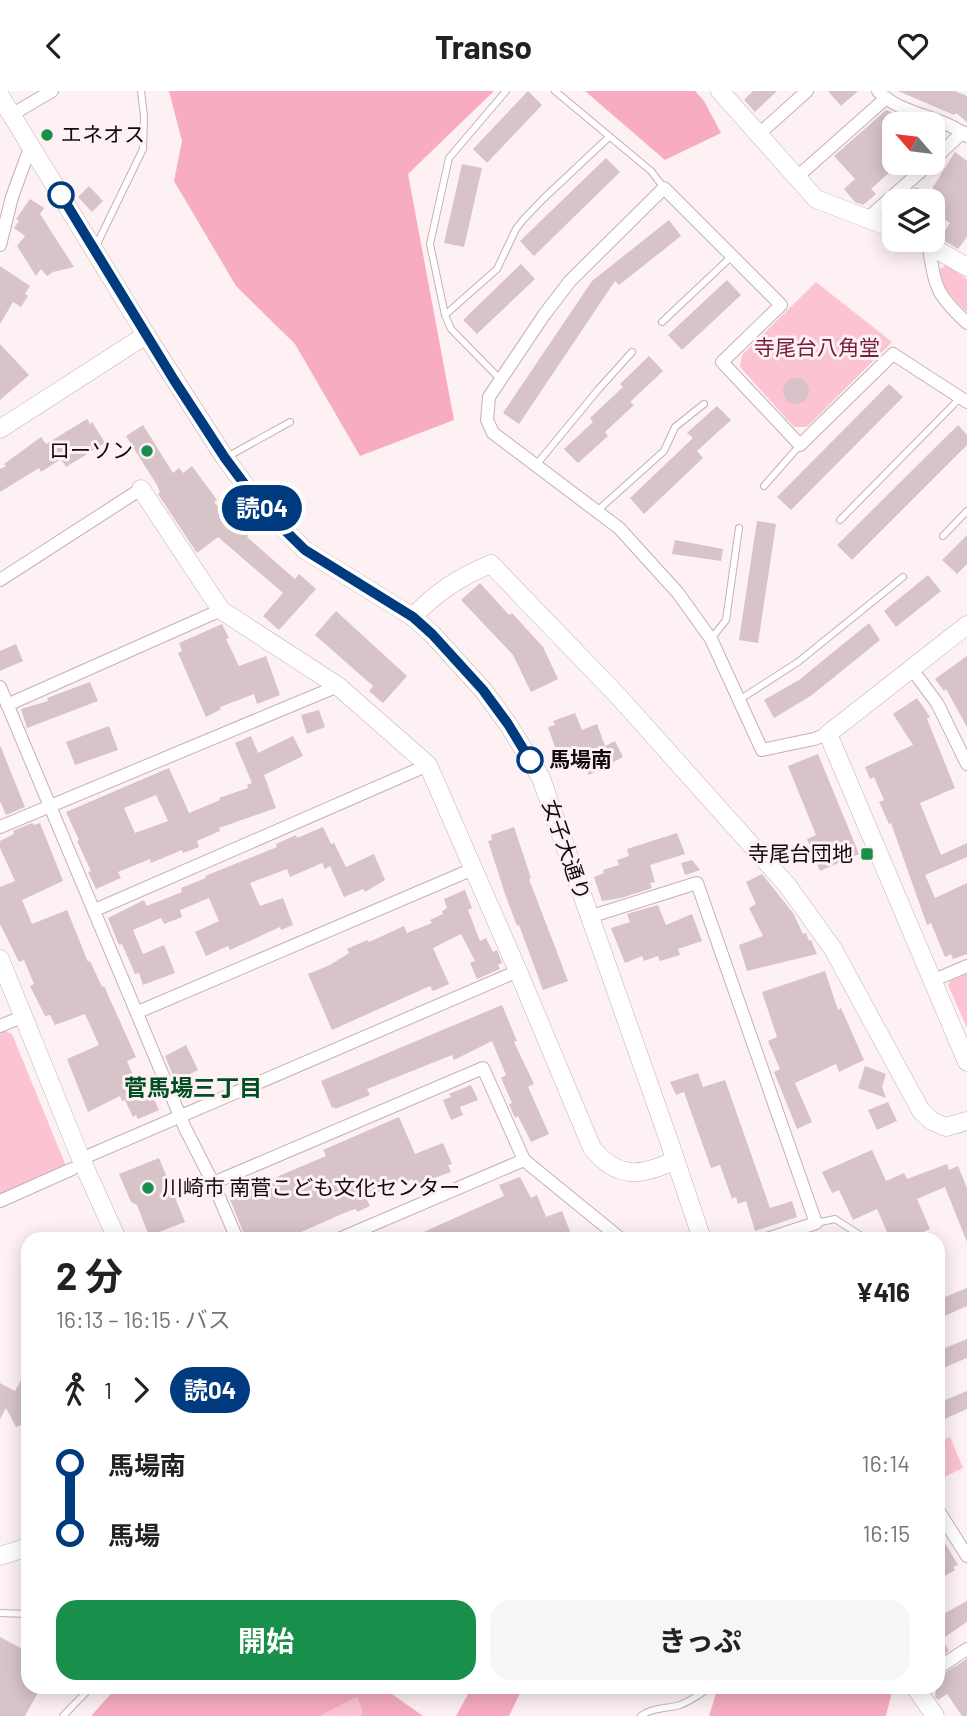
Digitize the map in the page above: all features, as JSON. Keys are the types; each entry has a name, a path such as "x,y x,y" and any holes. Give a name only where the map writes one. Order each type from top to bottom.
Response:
{"street":[{"path":"11,115 52,91"},
{"path":"720,91 816,199 882,224"},
{"path":"759,134 807,91"},
{"path":"797,177 882,95 965,134 945,150"},
{"name":"女子大通り","path":"0,96 146,335 225,458 263,509 305,550 413,617 457,660 508,724 541,778 700,1232"},
{"path":"0,245 12,197 31,145"},
{"path":"868,218 916,175"},
{"path":"964,400 894,354 800,445 722,362 781,305 664,188 562,290 489,397 487,420 493,433 619,528 678,593 711,639 762,750 828,734 967,625"},
{"path":"927,252 936,288 942,298 967,323"},
{"path":"943,252 967,266"},
{"path":"0,429 146,335"},
{"path":"0,580 141,489 221,610 338,686 428,765 592,1148 604,1163 618,1170 635,1173 659,1168 675,1160"},
{"path":"413,617 431,598 453,583 491,564 619,697 787,885 833,949 921,1111 932,1121 946,1127 967,1121"},
{"path":"8,705 221,610"},
{"path":"911,668 937,703 967,764"},
{"path":"0,827 338,686"},
{"path":"0,687 180,1117 234,1232"},
{"path":"828,734 967,1062"},
{"path":"95,910 428,765"},
{"path":"138,1012 473,869"},
{"path":"589,916 697,883 816,1223 788,1232"},
{"path":"0,959 24,1016 77,1164 113,1232"},
{"path":"932,981 967,965"},
{"path":"0,1201 180,1117 518,971"},
{"path":"0,1026 24,1016"},
{"path":"213,1184 483,1068 524,1160 612,1232"},
{"path":"355,1232 524,1160"},
{"path":"945,1521 967,1556"},
{"path":"0,1556 21,1549"},
{"path":"945,1663 967,1649"},
{"path":"920,1694 935,1716"}],"lane":[{"path":"94,250 144,149 141,91"},
{"path":"500,379 451,329 445,315 430,244 449,158 506,91"},
{"path":"555,91 650,171 664,188"},
{"path":"445,315 497,269 523,220 609,137"},
{"path":"662,322 733,256"},
{"path":"536,465 632,352"},
{"path":"840,520 964,400"},
{"path":"597,511 664,451 675,427 704,404"},
{"path":"225,458 290,422"},
{"path":"764,486 800,445"},
{"path":"943,536 967,511"},
{"path":"711,639 726,620 740,528"},
{"path":"739,700 798,662 903,577"},
{"path":"816,1223 835,1219 855,1232"},
{"path":"0,1613 21,1614"},
{"path":"63,1716 84,1694"},
{"path":"640,1716 649,1710 677,1706 701,1694"}],"green space":[{"path":"946,265 967,279 967,312 957,303 940,277 938,271"},
{"name":"寺尾台八角堂","path":"816,282 892,342 807,427 794,427 740,367 742,355"},
{"path":"967,973 967,1028 948,985 951,980"},
{"path":"5,1031 12,1034 66,1166 0,1194 0,1033"},
{"path":"950,1437 963,1468 945,1477 945,1440"},
{"path":"357,1697 362,1710 361,1716 320,1716"}],"shaded area":[{"path":"169,91 494,91 408,174 454,420 360,456 295,344 236,286 174,181 182,141"},
{"path":"585,91 695,91 704,101 721,133 665,160"},
{"path":"111,1694 392,1694 423,1716 361,1716 362,1710 357,1697 320,1716 91,1716"},
{"path":"468,1694 520,1694 509,1716 456,1716"},
{"path":"716,1694 891,1694 886,1716 709,1716"}],"building":[{"path":"528,91 542,105 487,163 473,149"},
{"path":"753,91 777,91 755,112 744,100"},
{"path":"828,91 858,91 841,106"},
{"path":"898,91 955,91 967,96 967,122 956,113 954,115"},
{"path":"882,114 882,175 886,175 871,189 876,194 863,205 855,202 844,189 855,179 834,156"},
{"path":"955,152 967,161 967,237 958,249 945,241 945,230 950,223 945,219 945,189 933,189 941,175 945,175 945,168"},
{"path":"606,158 620,172 534,256 520,241"},
{"path":"462,164 482,168 464,247 444,243"},
{"path":"89,186 103,201 92,212 78,197"},
{"path":"30,199 44,208 40,214 74,267 47,276 41,269 36,276 17,246 25,236 14,228 19,221 16,219"},
{"path":"669,220 681,236 619,285 615,281 519,424 503,413 592,281"},
{"path":"521,264 535,279 477,334 463,320"},
{"path":"0,266 30,286 25,294 28,296 21,307 13,302 0,324"},
{"path":"727,280 741,295 682,350 668,335"},
{"path":"0,344 29,375 0,400"},
{"path":"649,356 663,371 630,402 634,405 605,432 608,436 578,463 564,449 593,422 590,418 623,387 620,384"},
{"path":"796,378 805,382 809,391 805,400 796,404 787,400 783,391 787,382"},
{"path":"889,384 903,397 791,510 777,497"},
{"path":"717,406 731,420 697,451 703,458 644,514 630,498 693,438 687,433"},
{"path":"87,419 90,424 92,422 105,443 66,467 61,459 41,472 39,468 0,492 0,469 6,466 4,464 41,437 46,444"},
{"path":"143,425 173,473 179,468 183,473 192,466 217,500 214,502 233,523 236,519 251,533 247,537 295,579 299,574 316,589 279,630 263,616 283,593 218,537 197,553 158,494 160,492 157,485 126,436"},
{"path":"958,425 967,435 967,445 852,560 837,545"},
{"path":"757,521 776,524 758,643 739,640"},
{"path":"967,535 967,564 957,574 942,560"},
{"path":"675,540 723,549 721,561 672,554"},
{"path":"928,575 941,591 896,627 884,611"},
{"path":"480,583 543,647 558,679 531,692 513,655 461,600"},
{"path":"336,611 407,676 383,703 369,691 373,686 315,635"},
{"path":"869,623 880,640 812,695 774,718 764,700 799,680"},
{"path":"222,624 239,666 266,656 280,695 257,704 254,694 220,707 221,709 206,717 178,653 182,651 179,643"},
{"path":"16,644 23,661 0,671 0,651"},
{"path":"967,656 967,727 946,689 944,691 935,679"},
{"path":"90,682 98,701 27,728 21,709 48,701 47,698"},
{"path":"917,698 930,717 927,719 955,788 920,803 941,855 967,843 967,857 925,875 935,898 967,883 967,954 953,959 951,954 945,957 931,923 927,925 891,823 889,824 879,802 884,800 874,777 870,779 865,767 913,745 893,714"},
{"path":"319,710 325,727 307,734 301,715"},
{"path":"575,713 582,730 597,724 605,746 615,741 623,757 589,775 576,750 558,756 548,727 555,725 553,721"},
{"path":"109,726 118,750 75,765 66,742"},
{"path":"251,736 258,753 293,736 303,756 264,775 276,808 219,828 220,831 197,841 199,847 183,853 182,850 151,863 150,859 118,872 121,878 96,889 66,812 169,768 189,813 220,800 219,798 248,788 247,785 252,783 235,743","holes":["156,795 168,821 135,833 124,808"]},
{"path":"0,745 25,807 6,815 0,801"},
{"path":"818,754 859,854 820,871 807,839 816,835 788,766"},
{"path":"32,823 40,823 63,881 22,900 32,924 67,910 88,962 90,961 102,987 104,986 136,1057 127,1061 142,1097 151,1093 159,1110 138,1119 136,1115 133,1117 125,1100 122,1101 120,1096 88,1112 67,1059 99,1045 85,1014 55,1025 50,1015 45,1016 30,986 34,984 24,960 19,962 0,924 0,887 15,881 0,848 0,841 14,834 13,831"},
{"path":"323,827 346,867 374,854 385,880 365,892 363,889 344,897 330,866 325,869 322,863 290,877 287,869 250,883 260,906 283,898 293,925 281,930 280,927 230,950 228,946 206,956 195,932 219,921 209,898 180,910 182,917 164,924 161,918 133,930 143,954 164,945 175,973 143,985 139,973 135,974 122,944 119,945 108,918 144,900 147,906 182,892 181,888 206,878 205,876 277,847 276,844 296,835 297,838"},
{"path":"514,827 531,878 529,879 568,981 543,990 505,894 488,841 492,840 491,835"},
{"path":"677,833 685,854 650,865 655,882 650,883 652,888 602,901 594,877 604,873 603,870 619,865 617,860 629,856 627,849"},
{"path":"692,860 700,870 685,875 681,863"},
{"path":"762,874 793,913 817,954 747,971 739,945 763,936 749,908 756,904 746,882"},
{"path":"465,890 472,908 468,910 480,941 486,938 493,952 497,950 502,963 498,965 500,969 477,979 470,963 475,961 461,934 433,948 449,984 433,991 430,986 332,1030 308,974 330,965 349,953 347,949 367,940 369,942 404,926 407,933 432,923 430,920 443,914 442,911 447,908 444,899"},
{"path":"658,905 666,925 692,914 702,941 678,949 680,955 660,961 658,956 644,961 642,956 625,963 611,928 630,922 627,914"},
{"path":"825,971 838,1010 841,1008 864,1060 839,1072 836,1064 795,1083 812,1122 797,1129 774,1072 780,1069 768,1041 777,1037 762,992"},
{"path":"502,1005 517,1041 514,1042 534,1084 528,1087 549,1134 531,1142 518,1116 515,1118 509,1104 512,1103 501,1078 506,1075 492,1041 454,1060 452,1055 367,1089 370,1095 332,1108 321,1081"},
{"path":"186,1045 198,1070 188,1075 192,1081 178,1088 165,1056"},
{"path":"865,1066 886,1074 882,1087 886,1098 858,1088"},
{"path":"698,1073 703,1087 725,1080 770,1208 792,1201 797,1217 755,1231 746,1201 738,1204 736,1197 732,1199 720,1165 711,1168 684,1092 676,1095 670,1082"},
{"path":"471,1085 478,1100 460,1107 463,1115 451,1120 443,1100 451,1097 449,1094"},
{"path":"888,1102 897,1121 877,1130 868,1110"},
{"path":"399,1117 415,1154 443,1143 452,1164 448,1165 451,1172 415,1185 412,1179 406,1180 366,1198 370,1206 357,1212 356,1209 349,1211 301,1232 243,1232 229,1197 326,1156 323,1150"},
{"path":"872,1150 886,1181 904,1173 907,1179 947,1164 949,1170 958,1166 967,1188 967,1242 945,1187 917,1199 930,1229 924,1232 887,1232 877,1209 853,1220 839,1190 832,1193 822,1172"},
{"name":"川崎市 南菅こども文化センター","path":"159,1158 185,1222 159,1232 147,1232 137,1205 131,1202 119,1174"},
{"path":"520,1177 531,1198 537,1195 546,1217 562,1211 570,1232 424,1232 504,1196 499,1185"},
{"path":"967,1288 967,1306 945,1316 945,1297"},
{"path":"967,1339 967,1358 945,1367 945,1348"},
{"path":"21,1380 21,1425 16,1427 6,1408 0,1419 0,1383 15,1391"},
{"path":"967,1391 967,1409 945,1419 945,1400"},
{"path":"945,1543 958,1565 953,1567 955,1570 945,1576"},
{"path":"967,1601 967,1622 945,1637 945,1613"},
{"path":"0,1637 21,1648 21,1694 37,1694 25,1716 0,1716"},
{"path":"967,1659 967,1716 962,1716 947,1694 938,1700 935,1697 935,1694 945,1694 945,1673"}],"bus line":[{"name":"読04","path":"61,195 174,380 225,458 263,509 305,550 413,617 432,634 483,690 530,760"}],"place":[{"name":"エネオス","path":"47,135"},
{"name":"ローソン","path":"147,451"},
{"name":"馬場南","path":"530,760"},
{"name":"寺尾台団地","path":"867,854"},
{"name":"川崎市 南菅こども文化センター","path":"148,1188"}],"district":[{"name":"菅馬場三丁目","path":"193,1088"}]}
